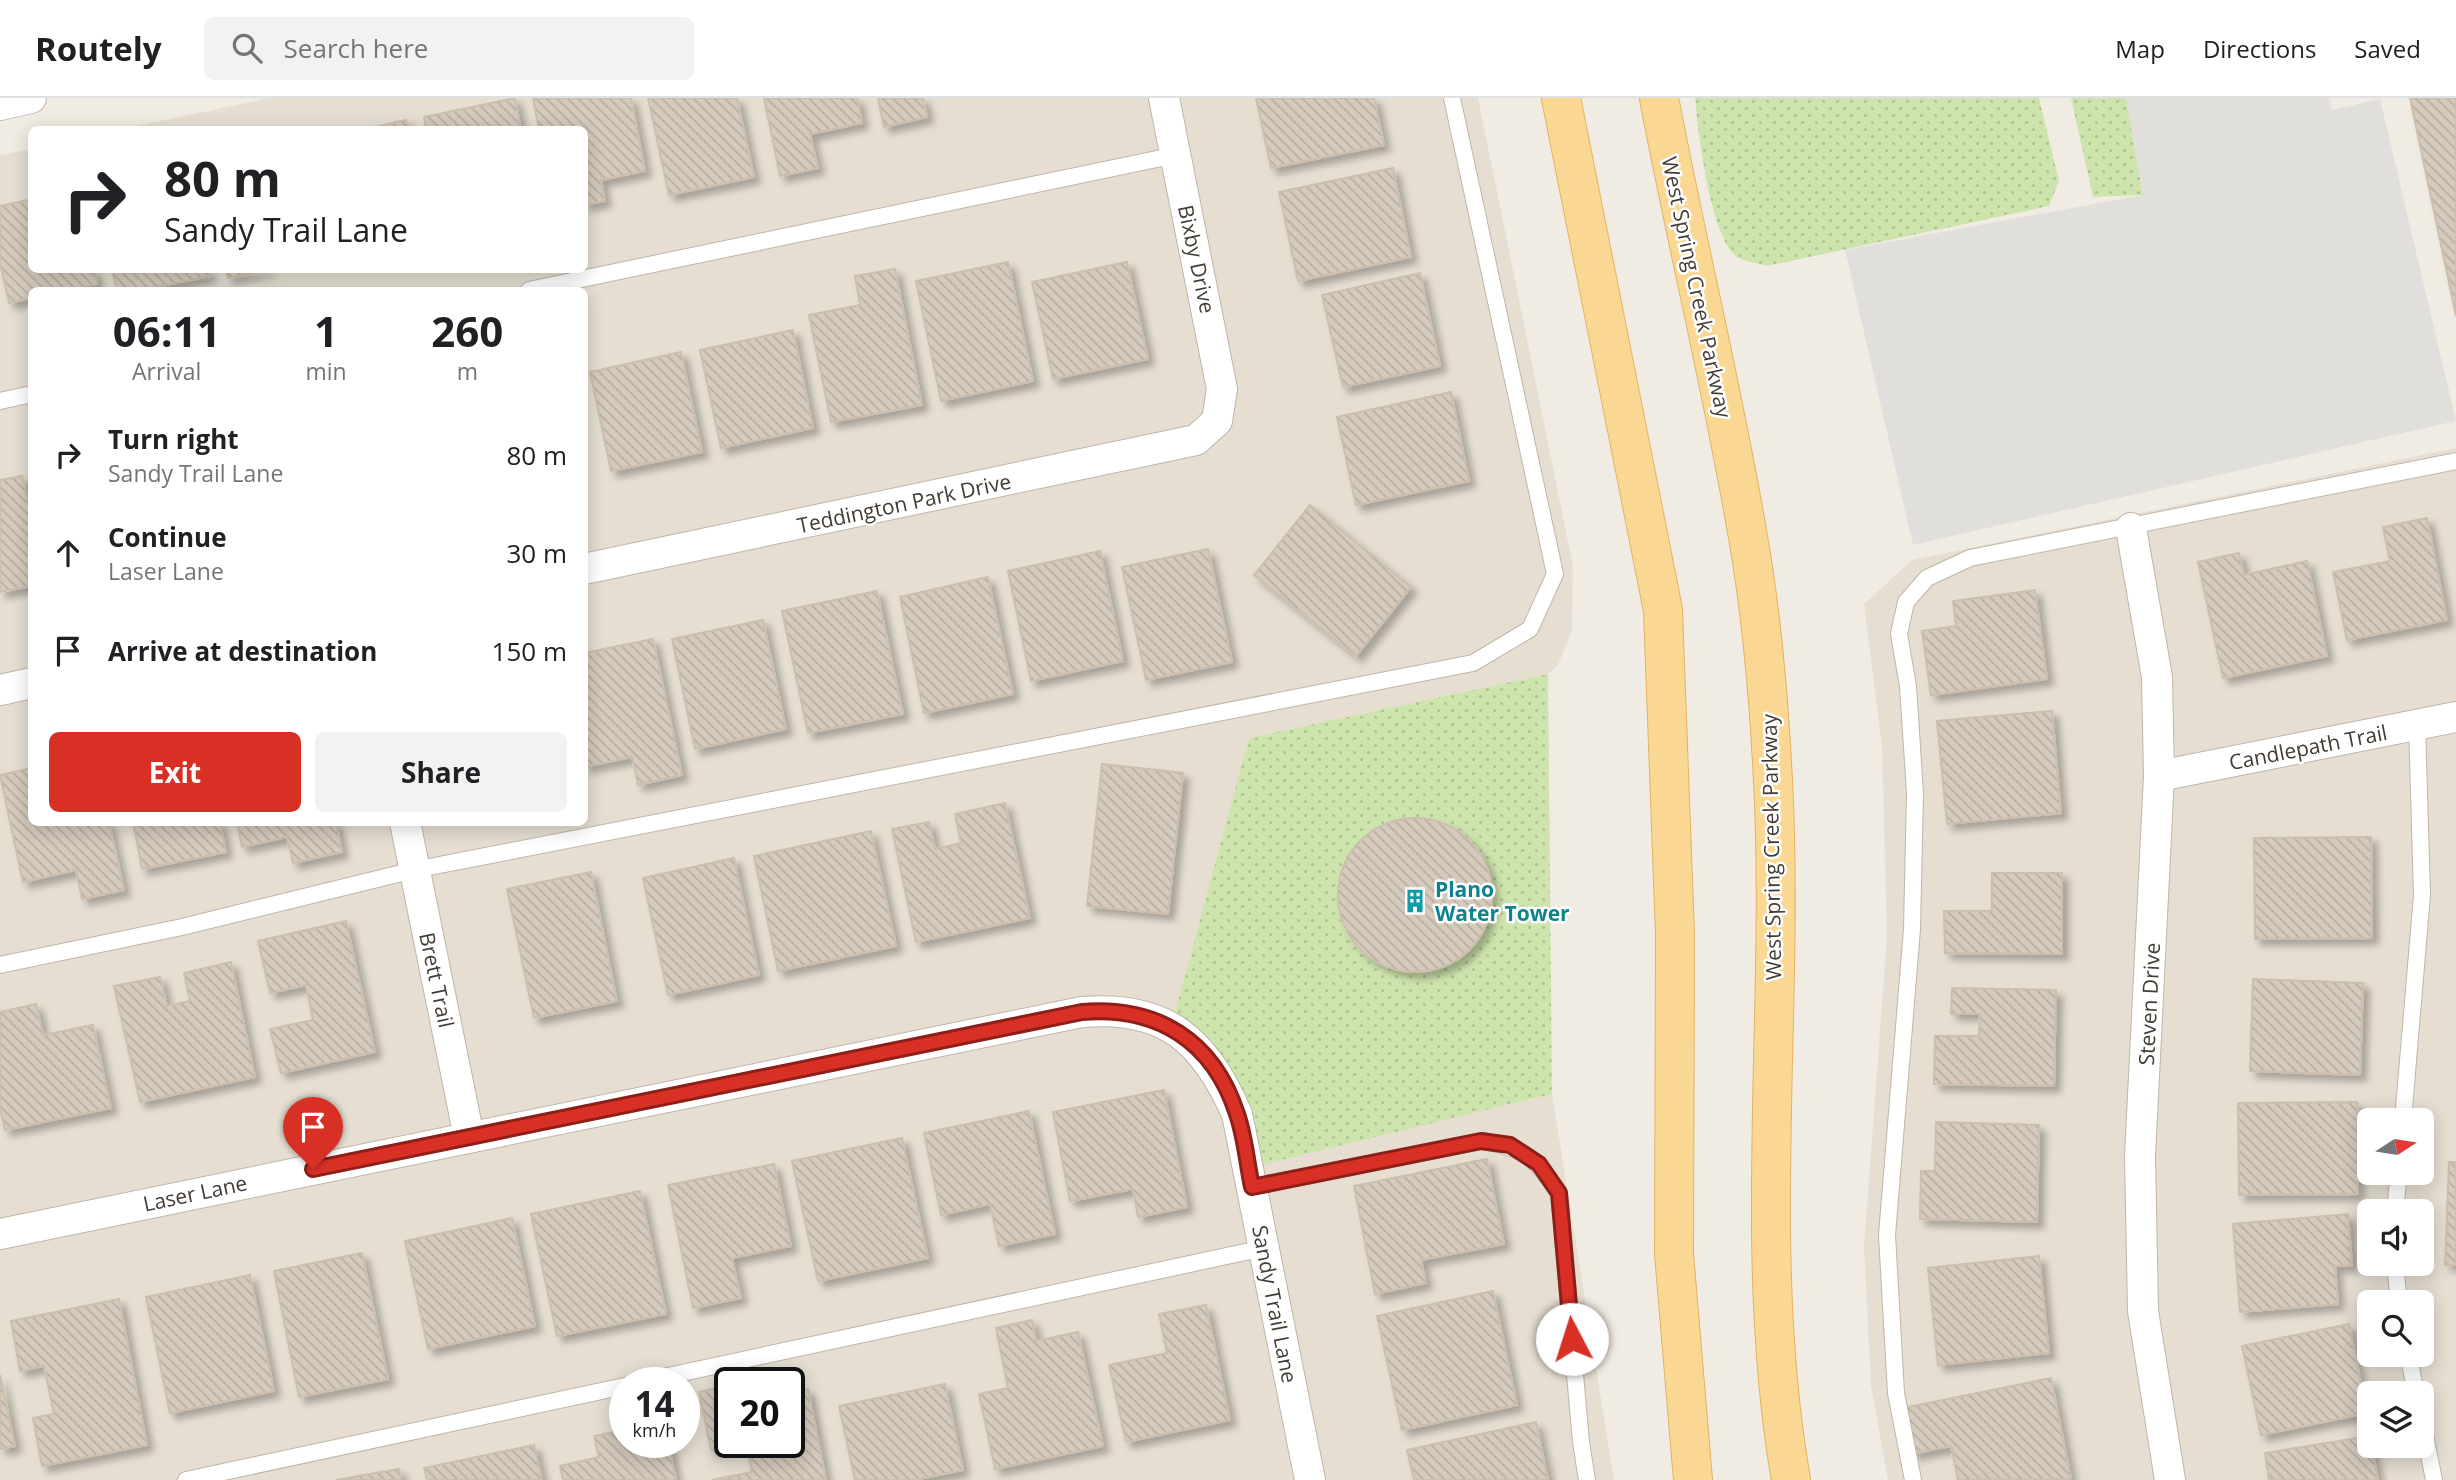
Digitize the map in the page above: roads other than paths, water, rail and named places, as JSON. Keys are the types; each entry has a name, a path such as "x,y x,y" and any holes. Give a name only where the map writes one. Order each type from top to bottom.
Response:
{"main road":[{"path":"1561,98 1663,610 1675,921 1674,1254 1693,1480"},
{"name":"West Spring Creek Parkway","path":"1659,98 1749,538 1766,677 1774,835 1773,1274 1784,1440 1791,1480"}],"street":[{"path":"0,105 32,98"},
{"name":"Bixby Drive","path":"1164,98 1217,354 1222,389 1217,421"},
{"name":"Teddington Park Drive","path":"588,568 1168,448 1196,440 1217,421"},
{"name":"Steven Drive","path":"2131,528 2157,677 2159,776 2140,1156 2143,1311 2170,1480"},
{"path":"0,690 28,684"},
{"name":"Candlepath Trail","path":"2159,776 2456,717"},
{"name":"Brett Trail","path":"406,826 469,1137"},
{"name":"Laser Lane","path":"0,1234 1082,1012 1111,1010 1139,1014 1171,1028"},
{"name":"Sandy Trail Lane","path":"1171,1028 1207,1057 1221,1078 1237,1114 1310,1480"}],"lane":[{"path":"0,965 182,927 414,870 1473,663 1530,629 1555,574 1452,98"},
{"path":"543,287 1176,155"},
{"path":"0,401 28,395"},
{"path":"1913,1480 1896,1393 1887,1235 1912,929 1915,793 1908,686 1899,634 1906,601 1927,578 1970,558 2456,461"},
{"path":"2404,1108 2422,895 2417,725"},
{"path":"1252,1187 1481,1141 1510,1145 1539,1164 1559,1193 1581,1442 1587,1480"},
{"path":"700,1369 1264,1248"},
{"path":"186,1480 609,1389"},
{"path":"2430,1458 2434,1480"}],"place":[{"name":"Plano Water Tower","path":"1415,901"}]}
